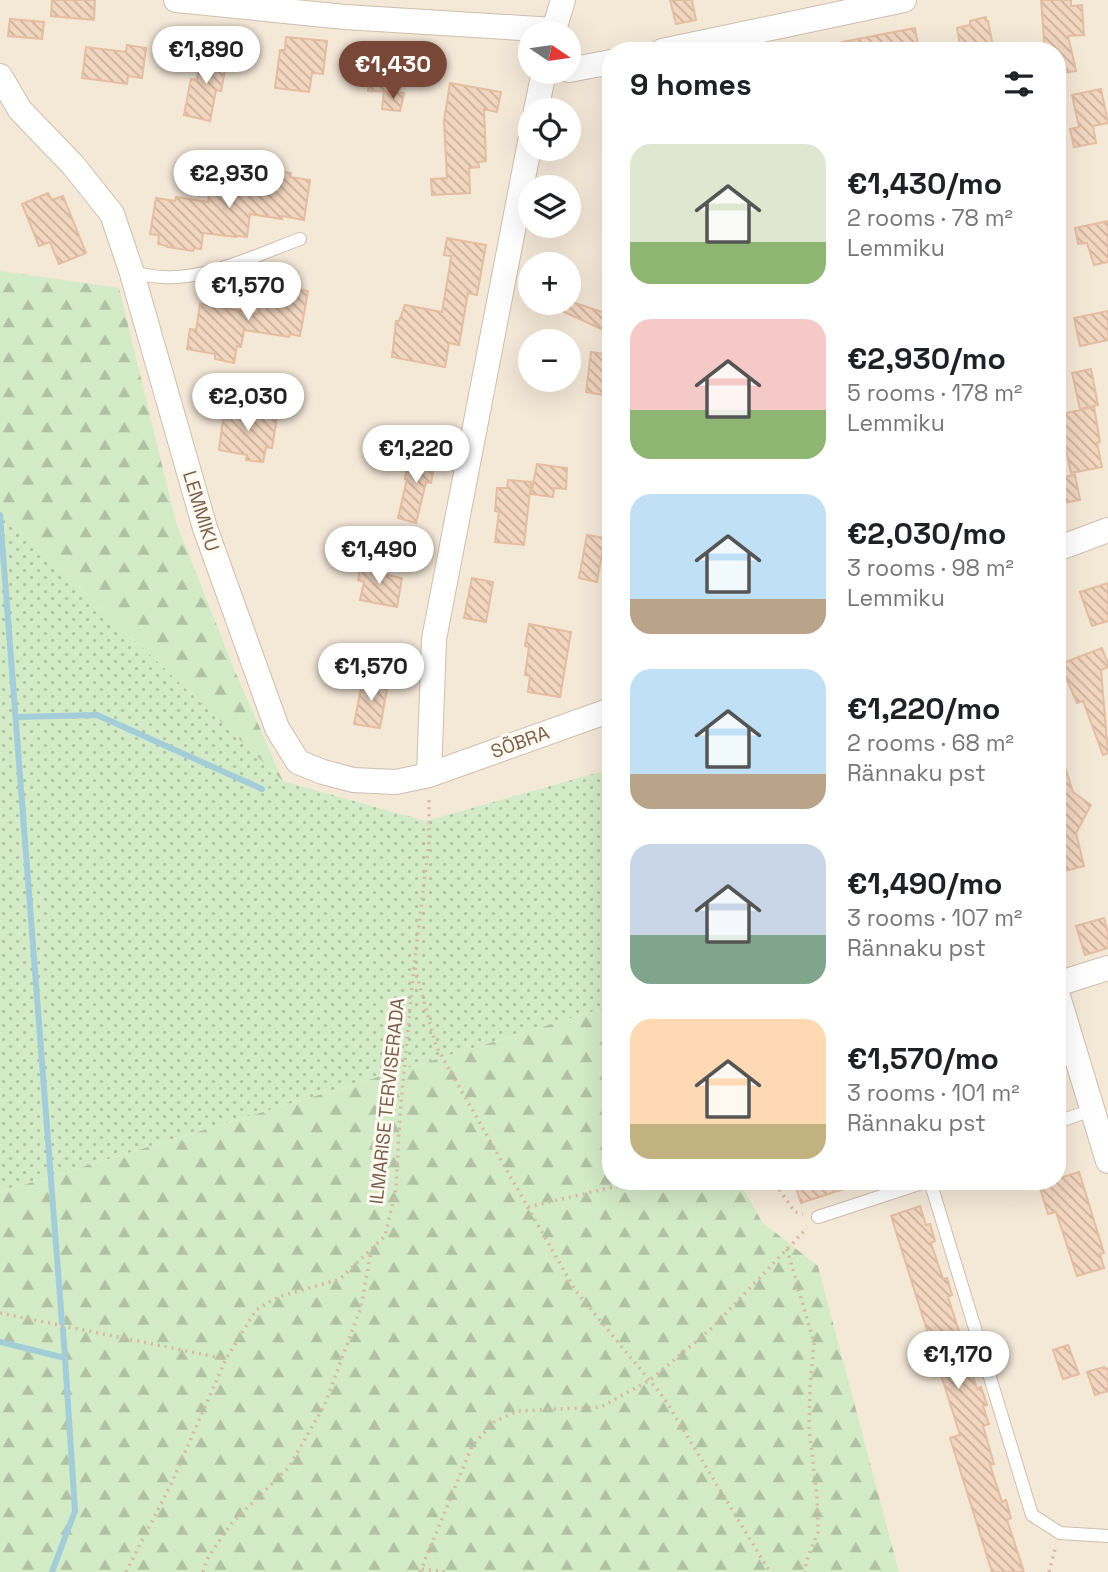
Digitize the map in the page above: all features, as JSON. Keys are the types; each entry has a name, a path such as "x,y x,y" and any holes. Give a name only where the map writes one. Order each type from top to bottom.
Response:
{"street":[{"path":"176,0 345,17 518,29"},
{"path":"557,21 563,0"},
{"path":"751,42 904,0"},
{"path":"581,68 602,64"},
{"name":"LEMMIKU","path":"0,76 20,110 73,165 112,214 131,270 205,528 276,728 298,762 323,772 353,780 396,782 429,775"},
{"path":"429,775 434,639 526,161"},
{"path":"1066,546 1108,530"},
{"name":"SÕBRA","path":"429,775 602,713"},
{"path":"1066,981 1108,968"},
{"path":"1066,1023 1108,1161"}],"lane":[{"path":"131,270 146,276 183,277 223,267 300,240"},
{"path":"1066,1119 1092,1110"},
{"path":"818,1217 884,1190"},
{"path":"932,1190 1032,1515 1060,1533 1108,1536"}],"path":[{"name":"ILMARISE TERVISERADA","path":"127,1572 172,1484 226,1359 256,1310 278,1297 340,1279 385,1236 396,1189 414,966 429,842 429,775"},
{"path":"414,966 436,1045 575,1290 664,1398 770,1572"},
{"path":"528,1207 602,1190"},
{"path":"779,1190 795,1212 818,1217"},
{"path":"448,1572 421,1571 472,1446 494,1422 518,1411 601,1407 650,1380 712,1328 818,1217"},
{"path":"203,1572 207,1559 231,1524 289,1467 325,1404 361,1307 372,1249"},
{"path":"788,1249 814,1343 809,1429 817,1496 818,1532 806,1562 805,1572"},
{"path":"0,1313 226,1359"},
{"path":"1049,1572 1060,1533"}],"shaded area":[{"path":"0,0 1108,0 1108,1572 899,1572 818,1266 762,1222 744,1190 1066,1190 1066,42 602,42 602,771 426,821 283,781 235,671 176,522 119,289 0,271"}],"green space":[{"path":"0,271 119,288 176,522 235,671 283,781 0,512"},
{"path":"0,512 283,781 426,821 602,771 602,1009 0,1192"},
{"path":"602,1009 602,1190 744,1190 762,1222 818,1266 899,1572 0,1572 0,1192"}],"building":[{"path":"52,0 95,0 94,20 51,16"},
{"path":"670,0 692,0 696,20 676,24"},
{"path":"1041,0 1071,0 1071,6 1082,5 1084,35 1068,36 1076,71 1066,73 1066,42 1044,42"},
{"path":"986,17 992,42 959,42 957,28 970,25 970,21"},
{"path":"10,19 44,22 42,39 8,36"},
{"path":"915,28 917,42 842,42"},
{"path":"286,37 327,41 323,74 312,73 309,92 275,88 280,50 285,50"},
{"path":"127,45 146,48 142,78 128,76 127,84 82,78 86,47 126,52"},
{"path":"203,50 228,55 221,91 216,90 210,121 184,115 191,79 197,80"},
{"path":"370,70 399,75 397,92 368,91"},
{"path":"450,83 501,92 497,112 484,109 486,161 478,162 479,167 469,168 470,193 432,195 431,179 447,178 444,121"},
{"path":"1101,89 1108,123 1093,126 1096,143 1074,147 1070,129 1079,127 1072,95"},
{"path":"384,91 404,93 400,111 382,109"},
{"path":"257,168 291,173 290,177 310,180 304,220 250,214 247,237 203,233 201,249 194,248 193,251 158,244 159,235 150,234 156,198 175,201 176,197 208,202 210,186 219,187 220,183 254,189"},
{"path":"48,193 52,200 63,196 86,253 59,264 50,242 39,246 22,204"},
{"path":"1108,221 1108,262 1094,265 1087,243 1078,244 1075,228"},
{"path":"447,238 486,245 477,295 468,293 459,345 449,343 445,367 392,357 396,321 399,321 405,305 442,312 451,256 444,255"},
{"path":"262,284 308,291 300,336 290,334 289,337 244,330 234,363 215,359 215,354 187,349 190,329 196,330 200,304 258,314"},
{"path":"581,305 602,312 602,329 571,315 581,315"},
{"path":"1108,311 1108,340 1080,346 1074,318"},
{"path":"591,352 602,354 602,395 586,392"},
{"path":"1091,369 1098,405 1080,409 1072,373"},
{"path":"230,404 261,409 260,414 277,417 272,448 266,447 263,462 246,460 247,455 219,450 223,419 228,420"},
{"path":"1094,407 1102,467 1071,473 1066,451 1066,413"},
{"path":"409,453 436,457 431,483 426,482 416,523 398,518 407,479"},
{"path":"537,464 567,468 566,489 554,488 553,497 531,494"},
{"path":"1075,475 1080,500 1066,502 1066,476"},
{"path":"508,480 531,482 524,545 495,542 499,512 495,511 497,488 507,488"},
{"path":"587,535 602,538 597,582 579,578"},
{"path":"361,563 378,566 376,573 402,578 397,607 360,600 364,582 358,580"},
{"path":"472,578 493,582 486,622 464,618"},
{"path":"1108,583 1108,621 1092,626 1080,592"},
{"path":"529,624 571,632 560,697 528,692 530,676 525,675 529,647 525,646"},
{"path":"1102,648 1108,664 1108,667 1101,670 1108,753 1103,755 1083,701 1077,703 1066,678 1066,662"},
{"path":"363,678 388,683 380,728 354,724"},
{"path":"1066,770 1073,792 1091,805 1076,833 1084,866 1066,871"},
{"path":"1104,918 1108,948 1085,955 1076,926"},
{"path":"1079,1172 1104,1253 1100,1254 1104,1268 1077,1276 1056,1212 1048,1214 1041,1190 1066,1190 1066,1176"},
{"path":"797,1190 841,1190 801,1203"},
{"path":"920,1206 926,1225 930,1224 935,1241 931,1243 943,1279 947,1278 952,1295 948,1297 960,1334 964,1333 969,1350 965,1351 977,1389 981,1387 987,1405 983,1406 989,1424 983,1426 994,1464 990,1465 1002,1502 1006,1500 1011,1518 1007,1520 1024,1572 992,1572 950,1438 960,1435 891,1216"},
{"path":"1068,1345 1079,1374 1063,1379 1053,1350"},
{"path":"1108,1368 1108,1391 1095,1395 1087,1372"}],"waterway":[{"path":"0,515 62,1323"},
{"path":"16,717 97,715 262,789"},
{"path":"63,1329 65,1358"},
{"path":"0,1342 65,1358 75,1511 52,1572"}]}
